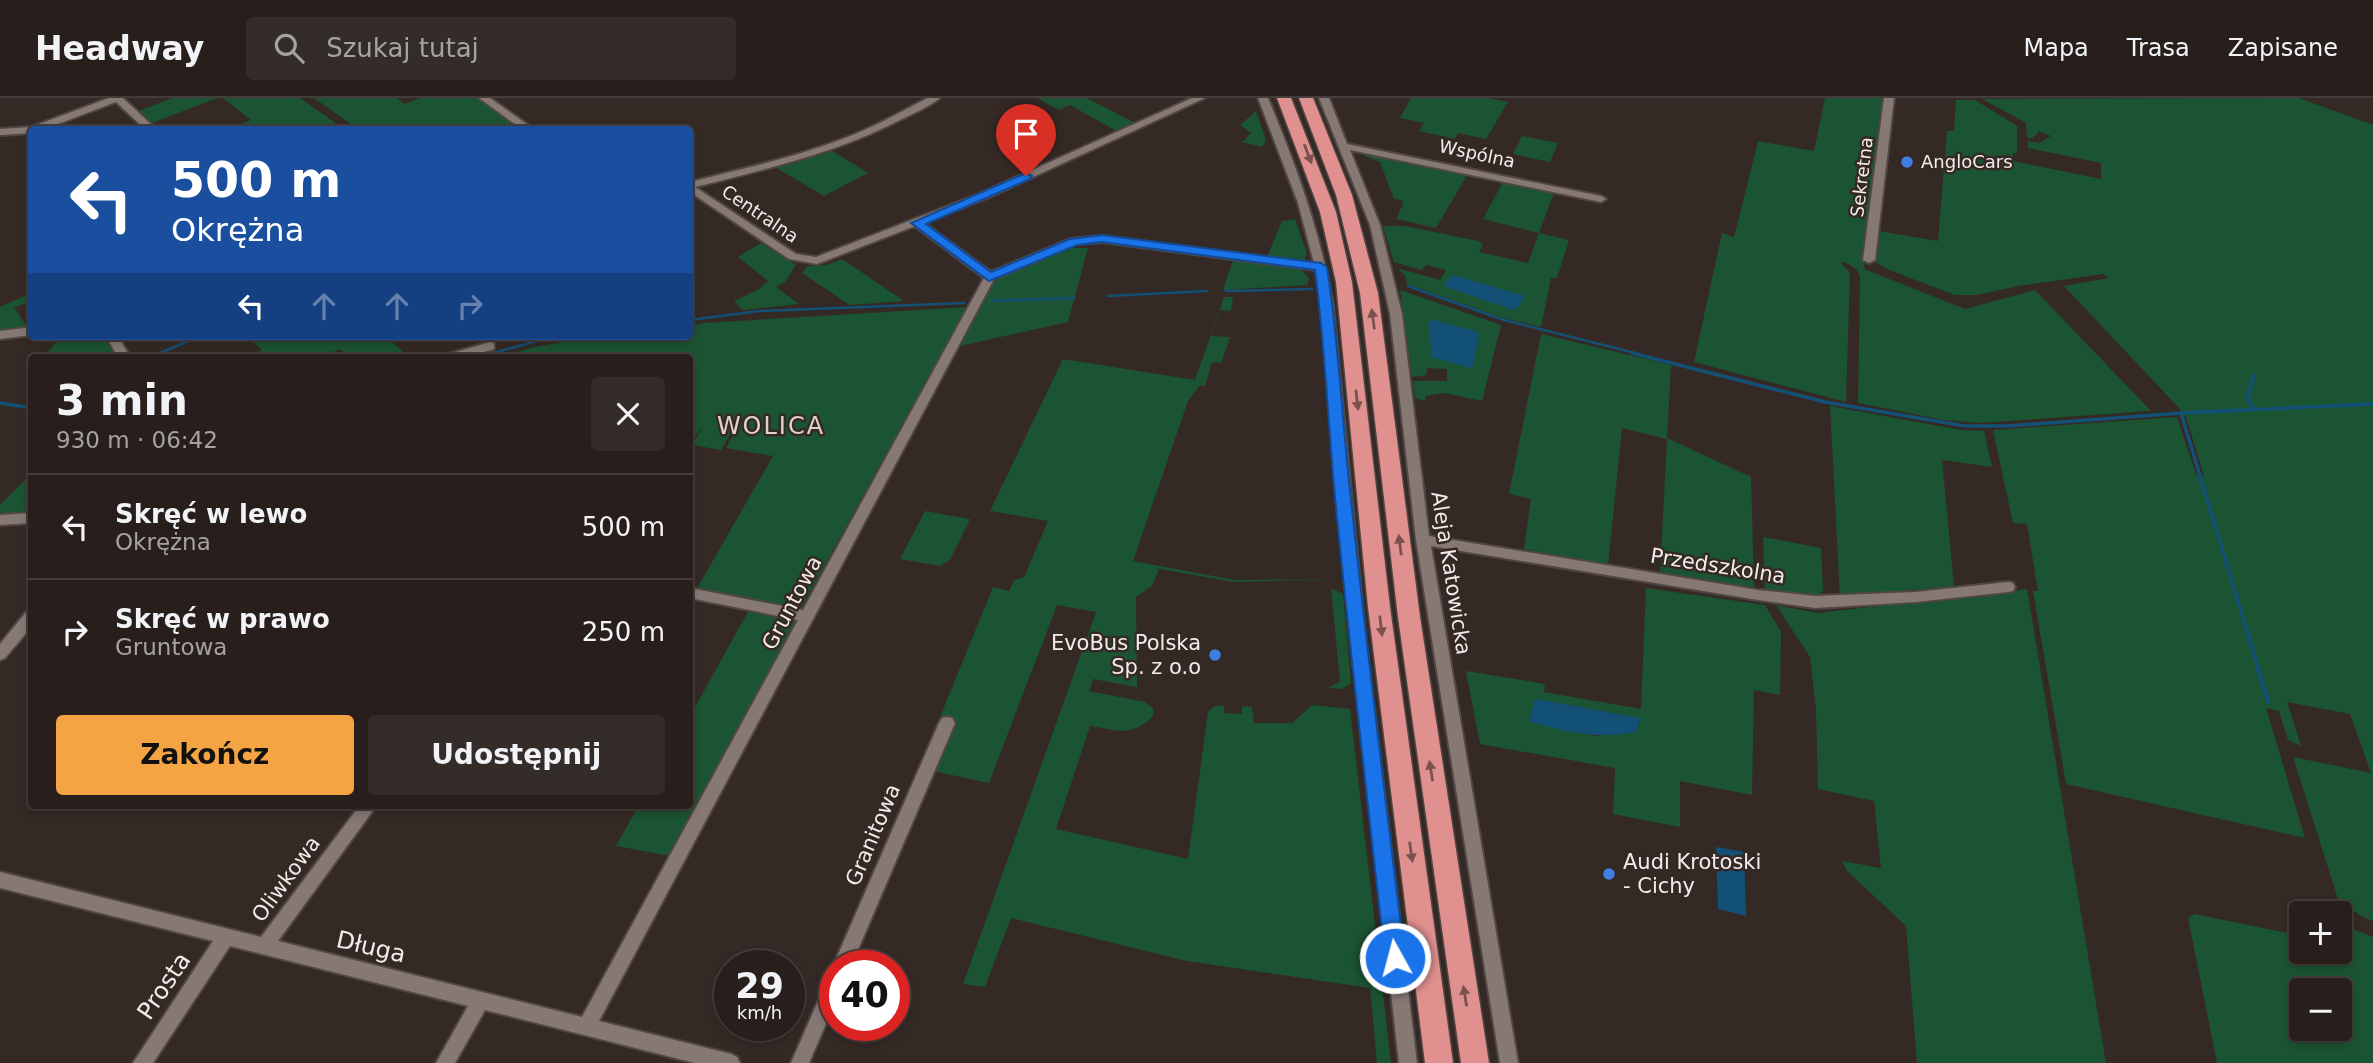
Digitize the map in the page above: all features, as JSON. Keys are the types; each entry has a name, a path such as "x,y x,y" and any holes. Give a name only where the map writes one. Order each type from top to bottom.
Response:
{"highway":[{"path":"1284,98 1328,212 1346,292 1382,634 1438,1063"},
{"path":"1306,98 1344,195 1369,293 1409,617 1475,1063"}],"street":[{"path":"43,126 117,98 148,126"},
{"path":"484,98 520,126"},
{"path":"693,185 822,150 859,136 935,98"},
{"name":"Centralna","path":"693,188 793,257 803,261 828,258 917,223 1200,98"},
{"path":"1263,98 1301,198 1321,267 1332,341 1343,495 1367,722 1408,1063"},
{"name":"Aleja Katowicka","path":"1324,98 1375,225 1396,314 1423,540 1509,1063"},
{"name":"Sekretna","path":"1869,260 1889,98"},
{"path":"0,132 28,130"},
{"name":"Wspólna","path":"1344,146 1601,199"},
{"path":"917,223 989,277 1074,242 1102,239 1321,267"},
{"name":"Gruntowa","path":"586,1027 809,617 989,277"},
{"path":"0,335 28,332"},
{"path":"463,354 490,346"},
{"path":"0,520 28,518"},
{"name":"Przedszkolna","path":"1423,540 1815,602 1916,597 2008,587"},
{"path":"693,594 809,617"},
{"path":"0,654 28,620"},
{"name":"Granitowa","path":"849,950 947,723"},
{"name":"Oliwkowa","path":"264,947 366,809"},
{"name":"Długa","path":"0,880 732,1063"},
{"name":"Prosta","path":"142,1063 227,936"},
{"path":"445,1063 482,999"},
{"path":"800,1063 819,1019"}],"green space":[{"path":"172,98 217,98 152,123 139,111"},
{"path":"223,98 300,98 340,126 235,126 251,120"},
{"path":"314,98 397,98 405,104 420,98 479,98 514,122 513,126 354,126"},
{"path":"1037,98 1087,98 1135,123 1118,132 1070,105 1059,110"},
{"path":"1411,98 1488,98 1508,102 1486,139 1458,133 1455,139 1419,131 1424,123 1400,118"},
{"path":"1825,98 1885,98 1864,269 1965,309 2035,290 2151,411 1980,423 1944,420 1858,403 1860,276 1856,269 1845,262 1841,263 1850,273 1846,402 1694,362 1722,233 1734,237 1758,141 1814,151"},
{"path":"2299,98 2373,125 2373,921 2352,909 2352,901 2338,899 2293,757 2371,773 2350,714 2287,702 2301,746 2288,740 2279,711 2266,708 2305,838 2066,784 2033,591 2038,591 2027,524 2013,523 1993,430 2177,417 2196,474 2204,476 2186,417 2064,286 2109,278 2104,274 2018,286 1977,295 1955,295 1875,262 1878,231 1938,241 1947,131 1954,131 1956,100 1975,100 2017,126 2017,153 2013,153 2013,161 2101,179 2101,163 2028,148 2028,141 2039,143 2051,136 2039,131 2033,138 2027,138 2026,123 1982,99"},
{"path":"1256,111 1266,140 1262,147 1242,142 1251,133 1240,125"},
{"path":"1522,136 1558,143 1550,162 1513,154"},
{"path":"832,151 868,173 824,196 775,167"},
{"path":"1363,151 1469,172 1436,228 1396,219 1403,204 1402,200 1394,199 1380,162 1365,156"},
{"path":"1504,180 1555,190 1539,233 1483,219"},
{"path":"1295,219 1307,254 1304,260 1267,257 1282,221"},
{"path":"1383,226 1405,226 1478,241 1483,245 1479,252 1528,263 1539,233 1569,240 1557,278 1551,278 1541,327 1503,318 1407,284 1405,275 1397,268 1440,280 1446,270 1427,265 1421,270 1394,262"},
{"path":"761,243 796,265 785,282 776,287 799,304 742,310 734,301 759,289 768,281 738,257"},
{"path":"1067,248 1088,248 1068,322 960,346 978,304 998,278"},
{"path":"842,259 904,301 850,305 802,273 808,266 827,265"},
{"path":"1233,260 1301,270 1309,278 1307,285 1223,290"},
{"path":"1400,290 1501,325 1482,401 1445,393 1425,396 1425,401 1415,398 1413,381 1447,381 1447,369 1427,368 1426,375 1412,377"},
{"path":"28,294 28,302 14,308 27,326 0,330 0,307"},
{"path":"1224,297 1233,297 1231,311 1220,310 1211,336 1230,337 1221,363 1212,362 1205,386 1200,385 1188,401 1133,561 1235,580 1342,579 1234,582 1159,569 1152,586 1136,597 1137,687 1093,679 1089,691 1145,702 1153,708 1153,716 1131,730 1090,726 1056,829 1188,859 1210,710 1222,705 1224,713 1242,714 1242,706 1252,707 1254,723 1292,723 1312,705 1350,709 1391,1063 1377,1063 1370,988 1187,961 1011,918 985,987 963,984 1096,612 1057,605 989,783 933,771 952,719 940,717 993,587 1009,591 1014,580 1024,577 1048,521 990,511 1063,359 1195,380"},
{"path":"967,307 802,606 753,601 696,590 773,456 726,448 736,430 730,430 731,433 721,450 693,445 704,425 693,439 693,354 508,354 577,340 693,340 693,325"},
{"path":"1541,334 1671,365 1667,438 1751,477 1754,587 1748,590 1660,575 1667,439 1622,428 1608,565 1524,549 1531,499 1509,494"},
{"path":"58,340 111,340 110,348 115,354 46,354"},
{"path":"251,340 390,340 406,354 346,354 340,349 329,354 254,354 262,350"},
{"path":"1830,406 1961,430 1984,431 1992,467 1942,460 1954,586 1840,597"},
{"path":"28,477 28,514 0,516 0,505"},
{"path":"925,511 970,519 950,560 940,566 900,559"},
{"path":"1763,537 1821,548 1823,591 1816,597 1765,591"},
{"path":"1331,588 1343,594 1351,683 1343,689 1328,688 1340,682"},
{"path":"1646,588 1765,605 1781,632 1780,695 1754,690 1752,795 1680,781 1680,827 1613,814 1615,768 1480,744 1466,671 1545,684 1544,692 1641,709","holes":["1535,699 1641,718 1636,732 1593,736"]},
{"path":"2027,589 2106,1063 1917,1063 1906,926 1847,871 1842,861 1881,868 1874,801 1818,789 1816,710 1810,657 1776,605 1818,613"},
{"path":"749,610 795,620 798,624 671,856 616,846 637,809 693,809 693,711"},
{"path":"2195,914 2289,934 2289,964 2352,964 2352,929 2373,937 2373,1063 2217,1063 2188,918"}],"water":[{"path":"1451,276 1525,296 1513,310 1446,287 1444,285"},
{"path":"1434,320 1475,331 1479,335 1473,366 1470,368 1432,357 1428,322"},
{"path":"1535,699 1641,718 1636,732 1595,735 1569,732 1529,721"},
{"path":"1716,847 1744,852 1746,916 1718,909"}],"waterway":[{"path":"1408,286 1504,320 1639,354"},
{"path":"1226,291 1312,289"},
{"path":"1108,296 1207,291"},
{"path":"990,301 1075,298"},
{"path":"693,320 759,311 964,303"},
{"path":"158,354 191,340"},
{"path":"489,354 541,340"},
{"path":"492,354 496,353"},
{"path":"1632,353 1825,402 1965,426 2007,426 2181,413"},
{"path":"2254,375 2247,400 2255,409"},
{"path":"0,403 28,407"},
{"path":"2181,413 2373,404"},
{"path":"2181,413 2259,671"},
{"path":"2258,669 2268,702"}],"place":[{"name":"AngloCars","path":"1907,162"},
{"name":"EvoBus Polska Sp. z o.o","path":"1215,655"},
{"name":"Audi Krotoski - Cichy","path":"1609,874"}],"district":[{"name":"WOLICA","path":"771,426"}],"route":[{"path":"1026,176 917,223 989,277 1044,252 1074,242 1102,239 1321,267 1332,341 1343,495 1395,958"}]}
